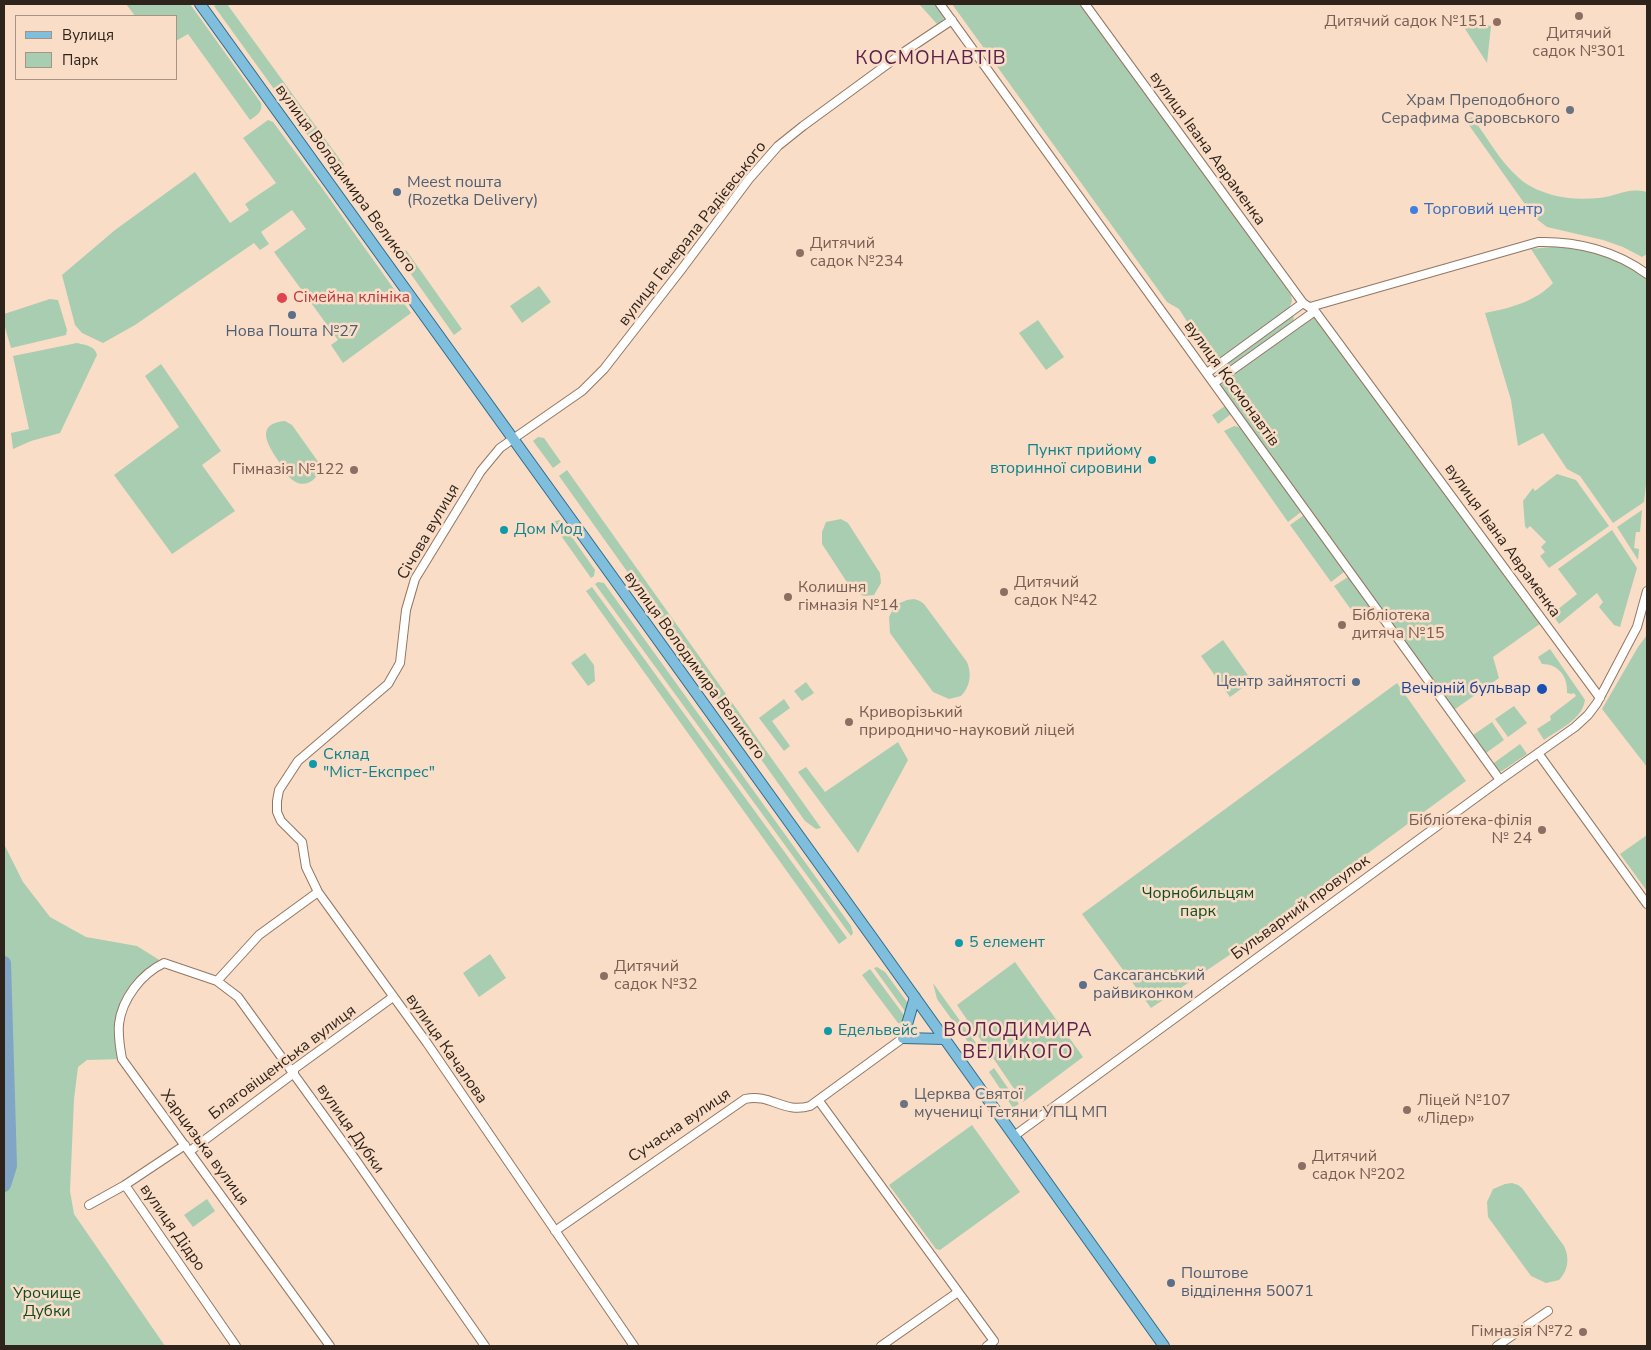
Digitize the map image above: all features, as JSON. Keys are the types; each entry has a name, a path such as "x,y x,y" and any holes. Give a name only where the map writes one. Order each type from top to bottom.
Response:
{"main road":[{"name":"вулиця Володимира Великого","path":"200,4 1164,1346"},
{"path":"915,997 904,1038 944,1039"}],"street":[{"name":"вулиця Космонавтів","path":"940,4 1500,780"},
{"name":"вулиця Івана Авраменка","path":"1084,4 1600,698"},
{"name":"вулиця Генерала Радієвського","path":"513,438 582,391 604,369 682,270 749,179 778,146 904,52 952,20"},
{"path":"1207,373 1309,307 1538,242 1592,248 1616,256 1647,274"},
{"path":"1214,383 1309,307"},
{"name":"Січова вулиця","path":"298,761 388,684 395,674 400,663 408,601 416,580 481,471 500,448 513,438"},
{"path":"1600,698 1637,627 1647,591"},
{"name":"Бульварний провулок","path":"1014,1136 1575,727 1588,715 1600,698"},
{"path":"1538,753 1647,904"},
{"name":"вулиця Качалова","path":"298,761 279,790 277,812 281,821 302,842 306,867 318,892 427,1043 634,1346"},
{"path":"217,981 259,935 318,892"},
{"name":"вулиця Дубки","path":"164,963 217,981 238,997 294,1073 485,1346"},
{"name":"Харцизька вулиця","path":"164,963 143,978 129,996 122,1012 120,1023 122,1059 330,1346"},
{"name":"Благовіщенська вулиця","path":"187,1148 294,1073 294,1069 393,997"},
{"name":"Сучасна вулиця","path":"555,1231 745,1098 763,1097 792,1109 810,1106 904,1038"},
{"path":"819,1101 958,1292 991,1344"},
{"name":"вулиця Дідро","path":"187,1148 126,1185 236,1346"},
{"path":"89,1205 126,1185"},
{"path":"881,1346 958,1292"},
{"path":"1497,1346 1548,1311"}],"green space":[{"path":"126,4 190,4 261,103 259,113 250,120 188,34 178,40 178,15 134,15"},
{"path":"227,4 344,165 334,172 214,6"},
{"path":"919,4 939,4 945,16 943,20 937,24"},
{"path":"952,4 1082,4 1291,295 1292,301 1289,309 1226,355 1215,358 1207,355 1194,339 1195,334 1179,309 1167,302"},
{"path":"1458,18 1491,26 1487,63"},
{"path":"1472,117 1512,172 1536,189 1557,196 1578,199 1606,197 1628,191 1647,192 1647,254 1642,257 1623,247 1603,240 1547,227 1534,217 1466,121"},
{"path":"268,120 273,122 322,188 411,313 343,363 331,345 338,340 274,252 306,229 292,210 261,232 269,244 260,250 254,243 135,325 103,343 82,333 75,325 62,275 115,230 195,172 230,223 249,210 245,204 276,183 243,138"},
{"path":"1552,247 1577,248 1601,253 1625,263 1647,277 1647,476 1644,502 1613,523 1580,476 1567,469 1543,433 1518,446 1511,400 1485,313 1530,300 1546,290 1553,283 1531,249"},
{"path":"406,250 462,329 454,335 398,256"},
{"path":"539,286 551,302 522,323 510,306"},
{"path":"50,299 58,300 67,330 66,335 11,348 4,324 4,314"},
{"path":"1315,311 1544,621 1493,657 1499,678 1451,712 1214,383"},
{"path":"1292,316 1294,317 1293,321 1232,365 1228,365 1228,363"},
{"path":"1038,320 1064,357 1046,370 1019,333"},
{"path":"77,343 92,348 97,355 60,433 31,441 13,449 11,433 29,429 13,356"},
{"path":"161,364 221,451 202,465 235,511 172,554 114,475 179,427 145,376"},
{"path":"1225,406 1231,414 1218,424 1212,415"},
{"path":"285,421 292,425 319,463 317,474 308,483 302,484 290,478 268,443 266,431 269,427 275,423"},
{"path":"1234,426 1239,427 1244,432 1301,512 1288,522 1224,431"},
{"path":"538,437 544,438 561,462 553,468 533,441"},
{"path":"567,470 821,828 816,829 805,821 559,476"},
{"path":"1557,474 1576,480 1609,526 1549,568 1540,556 1545,552 1541,547 1546,542 1530,526 1527,529 1525,526 1523,501 1533,488 1535,491"},
{"path":"1642,510 1640,532 1636,532 1634,548 1639,549 1638,560 1617,527"},
{"path":"1304,515 1344,572 1331,582 1290,525"},
{"path":"841,519 848,523 880,573 881,583 874,595 864,596 852,590 822,544 822,532 826,522"},
{"path":"560,520 595,570 594,576 591,578 552,523"},
{"path":"1612,530 1637,568 1620,627 1614,625 1599,607 1603,602 1597,593 1559,624 1552,614 1577,594 1558,569"},
{"path":"1348,577 1373,612 1360,622 1334,586"},
{"path":"598,582 604,583 851,926 853,933 851,936 595,584"},
{"path":"592,587 847,938 839,944 586,591"},
{"path":"914,599 924,604 967,662 969,680 961,696 949,699 933,692 890,633 889,617 895,605"},
{"path":"1647,635 1647,767 1602,709"},
{"path":"1223,640 1252,681 1230,697 1201,656"},
{"path":"1550,649 1585,700 1575,719 1544,740 1537,729 1551,720 1550,716 1576,696 1574,693 1567,693 1566,682 1561,672 1553,666 1542,664 1538,657"},
{"path":"585,653 594,665 595,681 588,686 571,663"},
{"path":"806,682 814,693 802,701 794,691"},
{"name":"Чорнобильцям парк","path":"1397,683 1466,781 1231,954 1151,1008 1082,914"},
{"path":"784,699 790,708 772,721 790,746 784,751 759,718"},
{"path":"1514,706 1527,723 1508,737 1495,719"},
{"path":"1492,722 1504,740 1486,753 1473,735"},
{"path":"898,742 908,760 858,853 798,772 806,767 825,792"},
{"path":"1520,744 1527,754 1502,771 1498,771 1491,765"},
{"path":"1647,835 1647,891 1620,854"},
{"name":"Урочище Дубки","path":"4,844 23,882 50,917 86,937 137,946 164,963 143,978 122,1012 122,1059 87,1060 78,1067 74,1099 70,1191 74,1214 165,1346 4,1346"},
{"path":"490,954 506,978 479,997 463,973"},
{"path":"1015,962 1083,1057 1023,1102 957,1005"},
{"path":"877,967 885,972 907,1002 907,1014 874,968"},
{"path":"870,969 906,1018 903,1024 898,1023 862,975"},
{"path":"933,983 981,1050 976,1053 937,999"},
{"path":"994,1068 1019,1104 1013,1108 989,1072"},
{"path":"972,1125 1020,1192 940,1250 936,1249 889,1185"},
{"path":"1512,1183 1522,1188 1564,1246 1567,1264 1559,1280 1546,1283 1531,1276 1488,1217 1487,1202 1493,1189"},
{"path":"207,1199 215,1211 193,1227 184,1215"}],"waterway":[{"path":"4,963 10,1166 4,1185"}],"place":[{"name":"Дитячий садок №301","path":"1579,16"},
{"name":"Дитячий садок №151","path":"1497,22"},
{"name":"Храм Преподобного Серафима Саровського","path":"1570,110"},
{"name":"Meest пошта (Rozetka Delivery)","path":"397,192"},
{"name":"Торговий центр","path":"1414,210"},
{"name":"Дитячий садок №234","path":"800,253"},
{"name":"Сімейна клініка","path":"282,298"},
{"name":"Нова Пошта №27","path":"292,315"},
{"name":"Пункт прийому вторинної сировини","path":"1152,460"},
{"name":"Гімназія №122","path":"354,470"},
{"name":"Дом Мод","path":"504,530"},
{"name":"Дитячий садок №42","path":"1004,592"},
{"name":"Колишня гімназія №14","path":"788,597"},
{"name":"Бібліотека дитяча №15","path":"1342,625"},
{"name":"Центр зайнятості","path":"1356,682"},
{"name":"Вечірній бульвар","path":"1542,689"},
{"name":"Криворізький природничо-науковий ліцей","path":"849,722"},
{"name":"Склад \"Міст-Експрес\"","path":"313,764"},
{"name":"Бібліотека-філія № 24","path":"1542,830"},
{"name":"5 елемент","path":"959,943"},
{"name":"Дитячий садок №32","path":"604,976"},
{"name":"Саксаганський райвиконком","path":"1083,985"},
{"name":"Едельвейс","path":"828,1031"},
{"name":"Церква Святої мучениці Тетяни УПЦ МП","path":"904,1104"},
{"name":"Ліцей №107 «Лідер»","path":"1407,1110"},
{"name":"Дитячий садок №202","path":"1302,1166"},
{"name":"Поштове відділення 50071","path":"1171,1283"},
{"name":"Гімназія №72","path":"1583,1332"}],"district":[{"name":"КОСМОНАВТІВ","path":"931,59"},
{"name":"ВОЛОДИМИРА ВЕЛИКОГО","path":"1018,1042"}]}
